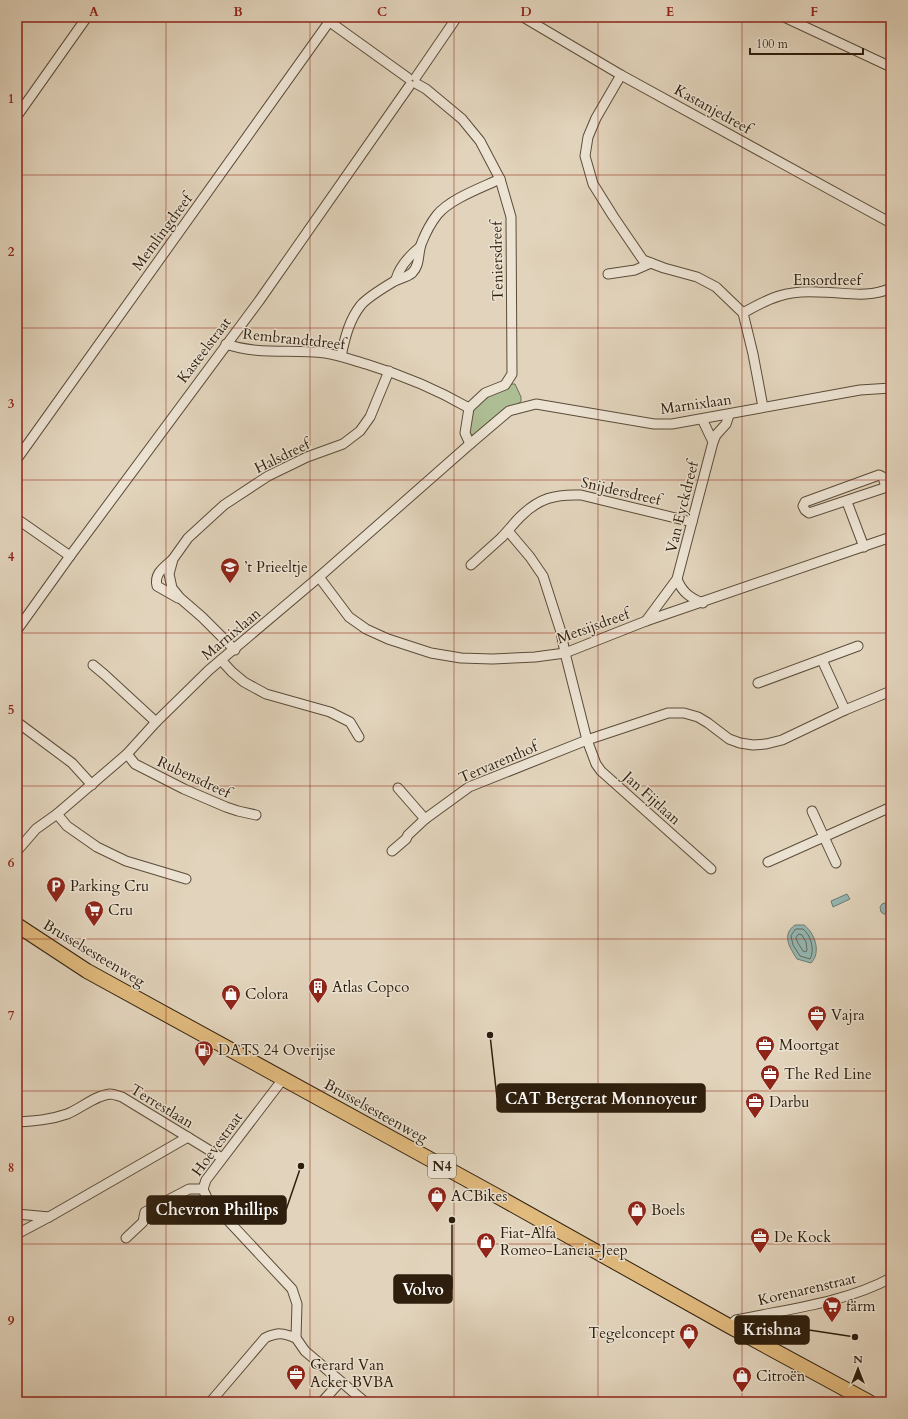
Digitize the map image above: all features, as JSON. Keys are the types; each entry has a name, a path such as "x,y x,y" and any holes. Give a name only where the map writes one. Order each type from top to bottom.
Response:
{"main road":[{"name":"Brusselsesteenweg","path":"17,925 87,971 869,1402"}],"street":[{"path":"17,116 87,17"},
{"name":"Kasteelstraat","path":"17,630 264,294 457,17"},
{"name":"Kastanjedreef","path":"524,17 621,74 891,223"},
{"path":"784,17 891,67"},
{"name":"Teniersdreef","path":"326,19 426,89 462,119 480,141 500,179 511,217 512,374 505,385 485,393 469,408"},
{"name":"Memlingdreef","path":"17,459 326,19"},
{"path":"621,74 596,118 588,137 585,156 593,184 612,216 643,260 664,268 697,277 716,287 743,313 762,407"},
{"path":"341,356 350,323 361,305 396,279 399,271 412,254 420,247 428,227 438,214 453,202 500,179"},
{"path":"608,274 635,270 651,263"},
{"name":"Ensordreef","path":"743,313 777,296 796,292 862,295 885,291 891,288"},
{"name":"Rembrandtdreef","path":"226,344 240,349 324,353 341,356 389,371 444,394 469,408"},
{"name":"Halsdreef","path":"180,598 157,586 156,580 157,575 173,559 188,538 224,505 268,476 307,457 344,444 360,432 370,417 389,371"},
{"name":"Marnixlaan","path":"17,851 36,829 57,814 127,754 156,722 209,670 319,577 509,411 536,404 654,424 672,424 729,415 762,407 860,390 891,388"},
{"path":"469,408 465,433 470,444"},
{"name":"Van Eyckdreef","path":"646,621 678,579 713,442 716,435 726,424 729,415"},
{"path":"702,419 713,442"},
{"path":"879,475 883,477 885,484 884,488 847,502 809,513 803,506 806,502 879,475"},
{"name":"Snijdersdreef","path":"471,565 508,531 533,505 550,497 564,494 581,495 692,522"},
{"path":"847,502 864,547"},
{"path":"17,519 70,556"},
{"path":"508,531 530,557 543,576 561,632 565,653"},
{"name":"Metsijsdreef","path":"319,577 349,617 366,629 388,639 431,653 461,658 492,659 535,657 565,653 646,621 891,537"},
{"name":"Halsdreef","path":"173,559 169,574 172,588 180,598 202,617 234,650"},
{"path":"678,579 684,592 693,599 702,603"},
{"path":"758,683 858,646"},
{"name":"Jan Fijtlaan","path":"565,653 587,740 596,764 601,771 711,869"},
{"path":"221,660 244,682 266,694 330,712 350,722 359,737"},
{"path":"822,660 845,710"},
{"path":"93,665 106,674 156,722"},
{"name":"Tervarenthof","path":"392,851 406,840 408,835 425,819 469,787 587,740 668,713 684,713 698,717 729,739 740,743 753,745 766,744 782,740 845,710 891,691"},
{"path":"17,722 72,763 92,785"},
{"name":"Rubensdreef","path":"127,754 135,764 184,789 226,807 256,815"},
{"path":"398,788 425,819"},
{"path":"768,862 891,807"},
{"path":"812,811 836,863"},
{"path":"57,814 67,826 97,847 126,861 186,879"},
{"name":"Hoevestraat","path":"126,1238 144,1222 145,1212 189,1189 203,1188 206,1180 222,1158 283,1079"},
{"name":"Terrestlaan","path":"17,1122 43,1120 68,1114 100,1097 110,1094 122,1097 222,1158"},
{"path":"17,1234 188,1137"},
{"path":"203,1188 207,1198 292,1289 297,1304 296,1338"},
{"path":"17,1214 49,1217"},
{"name":"Korenarenstraat","path":"729,1326 736,1320 822,1302 856,1293 891,1278"},
{"path":"212,1402 265,1338 274,1333 284,1333 296,1338 305,1351 365,1402"},
{"path":"322,1402 340,1382"}],"green space":[{"path":"511,384 515,384 521,397 521,401 488,422 476,434 472,435 469,433 470,417 476,407"}],"water":[{"path":"847,894 850,899 833,907 831,901"},
{"path":"891,901 891,914 884,914 881,912 880,907 882,904"},
{"path":"795,925 804,925 814,937 816,953 811,963 797,959 788,942 788,933"}],"place":[{"name":"’t Prieeltje","path":"230,584"},
{"name":"Parking Cru","path":"56,903"},
{"name":"Cru","path":"94,927"},
{"name":"Atlas Copco","path":"318,1004"},
{"name":"Colora","path":"231,1011"},
{"name":"Vajra","path":"817,1032"},
{"name":"CAT Bergerat Monnoyeur","path":"490,1035"},
{"name":"Moortgat","path":"765,1062"},
{"name":"DATS 24 Overijse","path":"204,1067"},
{"name":"The Red Line","path":"770,1091"},
{"name":"Darbu","path":"755,1119"},
{"name":"Chevron Phillips","path":"301,1166"},
{"name":"ACBikes","path":"437,1213"},
{"name":"Volvo","path":"452,1220"},
{"name":"Boels","path":"637,1227"},
{"name":"De Kock","path":"760,1254"},
{"name":"Fiat-Alfa Romeo-Lancia-Jeep","path":"486,1259"},
{"name":"färm","path":"832,1323"},
{"name":"Krishna","path":"855,1337"},
{"name":"Tegelconcept","path":"689,1350"},
{"name":"Gerard Van Acker BVBA","path":"296,1391"},
{"name":"Citroën","path":"742,1393"}]}
